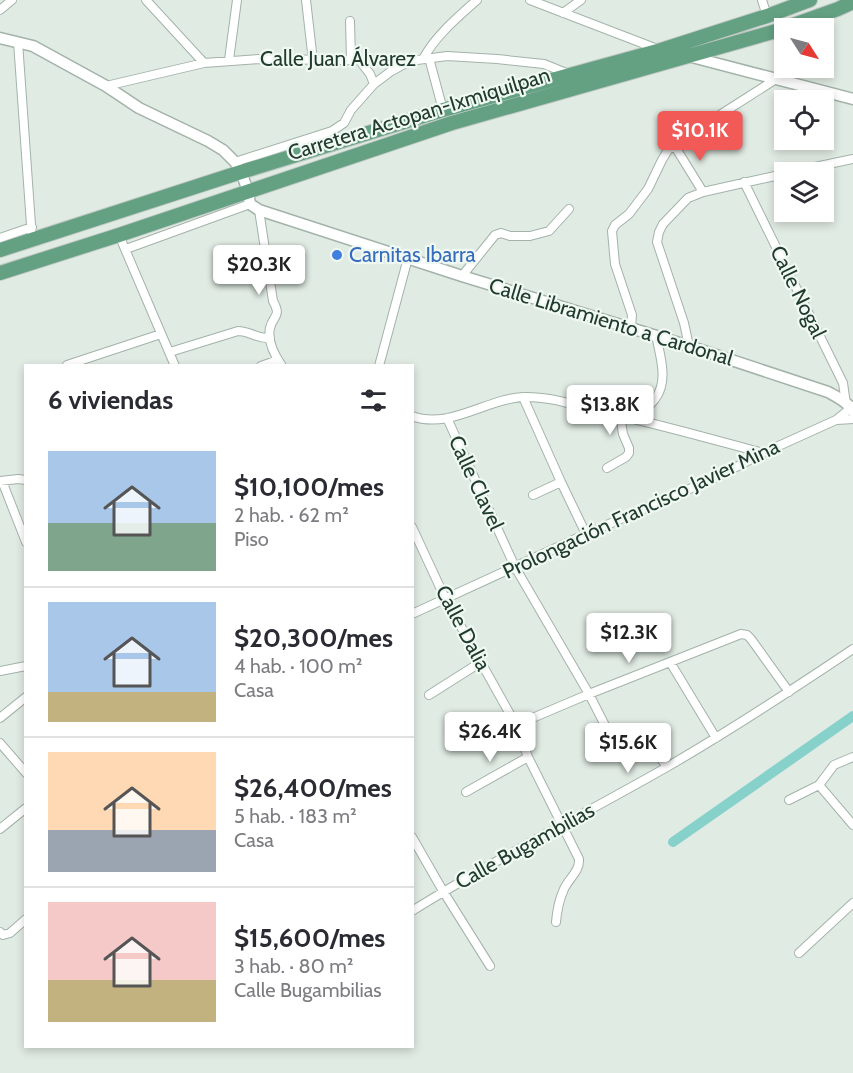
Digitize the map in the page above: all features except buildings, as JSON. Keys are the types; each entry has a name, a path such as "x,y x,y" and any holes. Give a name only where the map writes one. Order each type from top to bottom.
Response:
{"main road":[{"path":"0,250 32,233 238,167 661,50 810,0"},
{"name":"Carretera Actopan-Ixmiquilpan","path":"0,273 119,235 252,202 452,123 776,31 853,2"}],"street":[{"path":"0,10 12,0"},
{"path":"146,0 204,63"},
{"path":"229,60 237,0"},
{"path":"306,0 313,61"},
{"path":"443,110 426,58 429,47 477,0"},
{"path":"530,0 661,50 853,99"},
{"path":"563,13 581,0"},
{"path":"762,0 767,15"},
{"path":"350,21 356,61 370,74 374,84"},
{"path":"0,38 33,46 106,86 139,108 208,141 223,150 238,167 252,202 273,301 277,309 277,316 270,327 270,338 275,356 280,363"},
{"path":"0,238 32,233 18,42"},
{"name":"Calle Juan Álvarez","path":"106,86 204,63 259,59 410,61 447,56 544,64 571,75"},
{"path":"238,167 332,131 344,123 351,110 374,84 410,61"},
{"path":"631,328 632,315 615,264 612,231 615,225 628,214 648,189 668,150 776,79"},
{"path":"674,145 704,192"},
{"path":"834,163 853,159"},
{"path":"688,346 684,323 657,242 663,224 688,198 704,192 774,176"},
{"name":"Calle Nogal","path":"744,182 843,383 851,407"},
{"path":"126,249 252,202"},
{"name":"Calle Libramiento a Cardonal","path":"252,202 273,216 656,335 828,392 851,407"},
{"path":"462,276 495,235 501,233 510,236 530,236 549,231 569,209"},
{"path":"119,235 174,364"},
{"path":"380,364 408,258"},
{"path":"170,352 238,331 245,331 263,339 270,338"},
{"path":"70,364 161,334"},
{"path":"635,419 656,398 662,382 663,368 656,335"},
{"path":"414,417 423,420 447,418 504,400 523,397 543,398 620,415 763,453"},
{"path":"523,397 586,534"},
{"name":"Prolongación Francisco Javier Mina","path":"414,613 717,477 836,420 851,407"},
{"path":"607,468 627,457 629,453 622,434 620,415"},
{"name":"Calle Clavel","path":"447,418 515,567 589,694 616,747 624,753 642,750 652,752 658,755 667,767"},
{"name":"Prolongación Francisco Javier Mina","path":"836,420 853,419"},
{"path":"24,480 1,481 24,537"},
{"path":"533,495 561,482"},
{"name":"Calle Dalia","path":"414,531 445,598 516,725 528,757 579,859 580,866 566,885 557,905 556,922"},
{"path":"516,725 741,634 751,639 789,692"},
{"name":"Calle Bugambilias","path":"414,909 667,767 853,650"},
{"path":"429,694 481,662"},
{"path":"670,662 716,738"},
{"path":"0,671 24,666"},
{"path":"0,718 24,699"},
{"path":"0,743 24,771"},
{"path":"466,792 528,757"},
{"path":"789,800 819,786 834,765 853,757"},
{"path":"819,786 853,825"},
{"path":"0,829 24,810"},
{"path":"414,840 490,966"},
{"path":"799,953 853,903"},
{"path":"1,933 10,933 24,922"}],"waterway":[{"path":"673,842 853,716"}],"place":[{"name":"Carnitas Ibarra","path":"337,255"}]}
